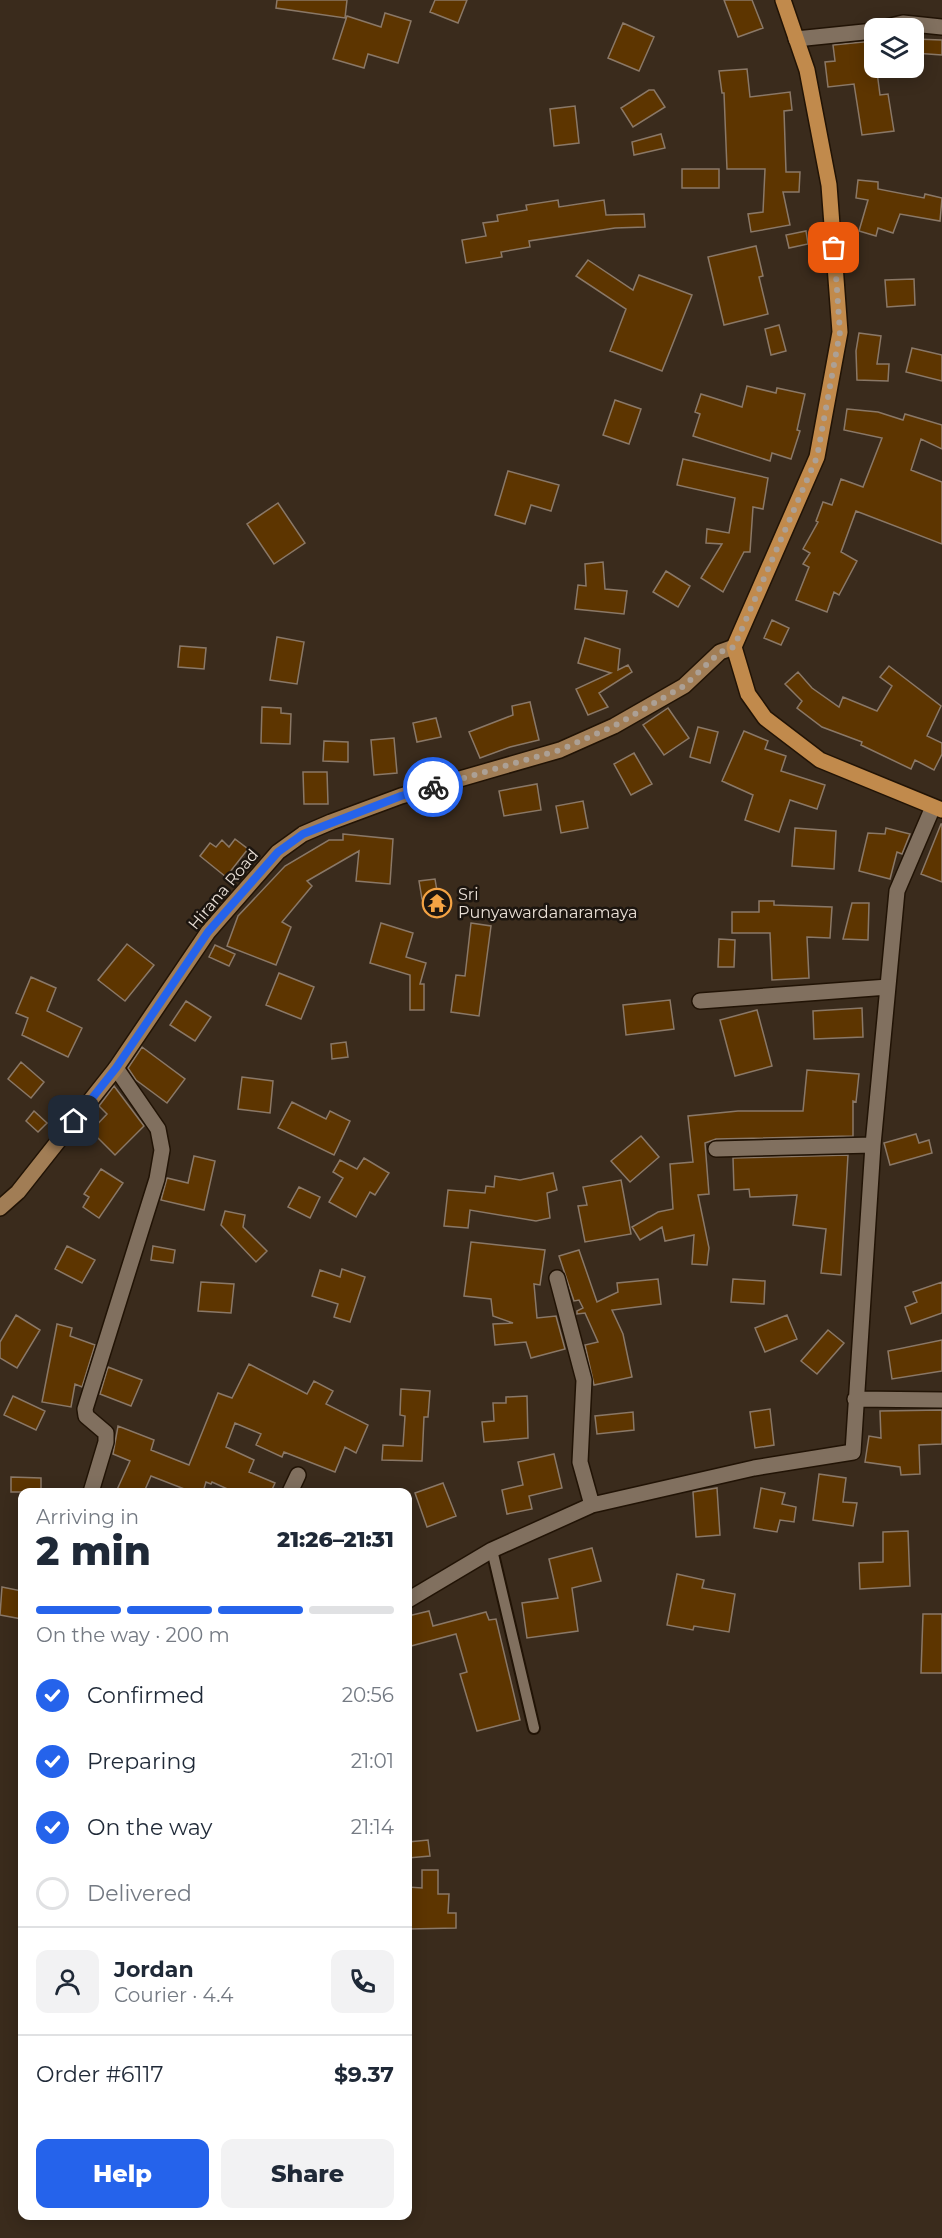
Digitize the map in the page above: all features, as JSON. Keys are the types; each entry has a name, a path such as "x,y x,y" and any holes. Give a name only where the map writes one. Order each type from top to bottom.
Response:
{"main road":[{"path":"783,0 807,70 829,185 840,332 817,457 734,647 748,694 765,718 820,760 937,808"}],"street":[{"path":"924,25 942,27"},
{"path":"796,39 864,31"},
{"name":"Hirana Road","path":"0,1208 18,1192 116,1068 208,932 278,852 303,834 401,796 560,750 614,726 684,686 720,652 734,647"},
{"path":"412,1598 492,1550 592,1505 754,1468 853,1452 873,1145 897,891 937,808"},
{"path":"700,1000 888,987"},
{"path":"92,1488 106,1442 106,1433 86,1416 86,1409 157,1179 162,1150 158,1129 116,1068"},
{"path":"716,1149 873,1145"},
{"path":"557,1278 584,1380 580,1462 592,1505"},
{"path":"855,1399 942,1400"},
{"path":"292,1488 298,1475"}],"lane":[{"path":"492,1550 534,1728"}],"building":[{"path":"277,0 347,0 345,18 276,8"},
{"path":"435,0 467,0 458,23 430,12"},
{"path":"724,0 752,0 763,28 738,37"},
{"path":"385,13 411,21 398,63 368,54 364,68 333,59 347,16 381,27"},
{"path":"623,23 654,37 639,71 608,58"},
{"path":"924,39 942,40 942,55 924,54"},
{"path":"864,42 864,78 878,78 880,95 888,94 894,131 862,135 854,84 828,87 825,62 835,61 833,45"},
{"path":"747,69 750,97 790,92 792,110 784,111 786,172 800,172 799,192 783,192 790,225 751,232 748,214 763,212 765,169 727,169 724,93 722,93 719,71"},
{"path":"649,90 654,90 665,107 633,127 621,108"},
{"path":"575,106 579,143 554,146 550,109"},
{"path":"661,134 665,148 634,155 632,142"},
{"path":"682,169 719,169 719,188 682,188"},
{"path":"858,180 878,182 878,189 924,198 925,194 942,198 940,221 900,214 893,233 878,228 876,236 859,231 868,200 856,198"},
{"path":"558,200 559,207 604,200 606,215 644,214 645,227 615,228 529,241 530,247 501,252 502,257 466,263 462,240 486,236 483,223 498,221 497,215 527,210 526,205"},
{"path":"806,231 808,244 789,248 786,235"},
{"path":"756,246 763,276 759,277 768,314 724,325 708,257"},
{"path":"588,260 633,290 639,275 692,295 662,371 610,351 626,309 576,276"},
{"path":"914,279 915,305 887,307 885,280"},
{"path":"779,325 786,351 771,355 765,329"},
{"path":"859,333 881,336 877,364 889,364 888,381 857,380 856,351"},
{"path":"912,348 942,355 942,381 906,372"},
{"path":"747,386 776,393 777,388 805,394 797,430 800,431 791,459 772,453 770,461 693,436 700,414 695,412 701,394 742,407"},
{"path":"615,400 641,409 629,444 603,435"},
{"path":"847,409 878,412 903,420 905,414 942,425 942,449 921,439 911,470 942,482 942,544 856,511 841,552 857,561 839,595 834,592 827,612 796,600 809,567 803,564 810,553 803,549 818,522 816,521 823,502 832,505 841,479 863,487 882,438 844,430"},
{"path":"683,459 768,478 763,509 753,507 750,552 744,552 723,592 701,578 722,544 706,543 707,529 729,533 735,498 677,485"},
{"path":"508,471 559,485 551,511 531,505 525,524 495,515"},
{"path":"278,503 305,543 274,564 247,524"},
{"path":"603,562 605,589 627,591 624,614 575,609 578,585 586,586 585,564"},
{"path":"666,571 690,586 678,607 653,592"},
{"path":"772,620 789,628 781,645 764,638"},
{"path":"277,637 304,642 297,684 270,680"},
{"path":"585,638 620,649 618,670 628,665 632,672 599,693 608,707 588,715 576,689 611,673 578,663"},
{"path":"180,646 206,648 204,669 178,667"},
{"path":"889,666 941,706 927,736 942,743 942,754 934,770 915,760 911,769 861,745 862,742 822,727 797,708 802,701 785,684 798,672 812,688 839,707 843,697 877,711 892,686 880,677"},
{"path":"530,702 539,740 480,758 469,732 513,715 512,706"},
{"path":"262,707 281,708 281,713 291,714 290,744 261,743"},
{"path":"668,708 689,738 664,755 643,725"},
{"path":"436,718 441,737 417,742 413,723"},
{"path":"698,727 718,732 710,763 690,757"},
{"path":"744,731 768,741 765,749 786,756 781,771 825,785 817,809 790,800 779,832 745,820 753,795 722,781"},
{"path":"394,738 397,773 374,775 371,740"},
{"path":"324,741 348,742 348,762 323,761"},
{"path":"634,753 652,784 631,795 614,764"},
{"path":"303,772 327,772 328,804 304,804"},
{"path":"537,784 541,810 504,816 499,791"},
{"path":"583,801 588,828 561,833 556,806"},
{"path":"942,824 942,882 921,874"},
{"path":"795,828 836,831 834,869 792,866"},
{"path":"886,828 910,834 902,854 897,852 890,879 859,871 868,833 885,834"},
{"path":"343,834 393,839 390,884 356,881 359,851 307,881 312,886 282,922 291,927 276,965 227,946 238,916 285,866 329,840 343,840"},
{"path":"235,839 248,849 226,877 200,856 210,843 216,847 222,840 229,847"},
{"path":"435,879 438,897 422,899 419,881"},
{"path":"759,901 774,901 774,905 832,907 830,938 807,937 809,978 772,980 770,933 732,933 732,912 759,912"},
{"path":"852,903 869,903 868,940 843,939"},
{"path":"381,923 413,933 406,957 426,963 420,984 424,984 424,1010 410,1010 410,975 370,963"},
{"path":"471,923 491,926 479,1016 451,1012 456,975 465,976"},
{"path":"719,939 735,940 734,967 718,967"},
{"path":"127,944 154,965 125,1001 98,980"},
{"path":"215,945 235,954 229,966 209,957"},
{"path":"279,973 314,987 301,1019 266,1005"},
{"path":"31,977 56,988 47,1011 82,1028 68,1057 22,1035 28,1018 16,1013"},
{"path":"670,1000 674,1029 626,1035 623,1005"},
{"path":"186,1001 211,1017 195,1041 170,1025"},
{"path":"862,1008 863,1037 814,1039 813,1011"},
{"path":"757,1010 772,1066 735,1076 720,1020"},
{"path":"346,1042 348,1057 332,1059 331,1044"},
{"path":"142,1047 185,1079 167,1103 136,1080 128,1068"},
{"path":"21,1062 44,1082 31,1098 8,1079"},
{"path":"807,1070 859,1074 856,1102 853,1101 853,1136 716,1139 705,1143 709,1194 698,1195 709,1248 707,1265 692,1264 694,1235 665,1241 662,1227 640,1240 632,1227 658,1212 673,1209 670,1164 693,1162 688,1116 738,1111 803,1111"},
{"path":"242,1077 273,1081 270,1113 238,1109"},
{"path":"114,1086 144,1126 115,1155 91,1131 107,1114 99,1106"},
{"path":"292,1102 326,1119 330,1111 350,1121 334,1155 278,1128"},
{"path":"34,1111 47,1123 38,1132 26,1121"},
{"path":"916,1134 919,1143 929,1140 932,1153 890,1165 884,1143"},
{"path":"641,1136 659,1157 630,1182 611,1161"},
{"path":"848,1155 841,1275 821,1273 826,1229 793,1225 797,1195 750,1197 749,1189 734,1190 733,1158"},
{"path":"194,1156 215,1161 204,1210 161,1200 167,1178 188,1183"},
{"path":"364,1158 389,1173 375,1195 370,1192 356,1217 329,1202 343,1178 333,1172 340,1160 357,1169"},
{"path":"101,1169 123,1183 99,1218 83,1207 89,1197 84,1194"},
{"path":"553,1173 557,1190 547,1193 550,1218 536,1221 470,1210 468,1228 444,1226 448,1190 485,1193 486,1186 494,1187 495,1176 520,1180"},
{"path":"621,1180 631,1234 585,1242 578,1206 587,1205 583,1187"},
{"path":"299,1187 320,1197 310,1218 288,1207"},
{"path":"225,1211 245,1215 243,1227 267,1251 256,1262 221,1225"},
{"path":"471,1242 545,1250 540,1285 534,1284 537,1318 556,1316 565,1349 531,1358 526,1342 495,1345 493,1324 513,1323 493,1316 491,1299 464,1296"},
{"path":"67,1246 95,1260 82,1283 55,1269"},
{"path":"153,1246 175,1250 173,1263 151,1260"},
{"path":"579,1250 597,1302 618,1292 617,1283 658,1279 661,1304 612,1310 623,1334 632,1377 594,1385 585,1345 598,1342 585,1313 577,1314 577,1311 583,1308 579,1300 574,1301 559,1256"},
{"path":"342,1269 365,1277 350,1322 334,1317 338,1304 312,1296 320,1270 340,1277"},
{"path":"733,1279 765,1281 764,1304 731,1302"},
{"path":"201,1282 234,1284 231,1313 198,1311"},
{"path":"942,1282 942,1313 911,1324 905,1307 917,1302 913,1292"},
{"path":"16,1315 40,1330 17,1368 0,1358 0,1342"},
{"path":"787,1315 797,1339 765,1352 755,1328"},
{"path":"57,1324 72,1328 70,1336 95,1345 82,1387 75,1384 71,1407 42,1402"},
{"path":"828,1330 844,1343 817,1374 801,1361"},
{"path":"942,1340 942,1371 892,1379 888,1351"},
{"path":"249,1364 307,1394 314,1381 333,1391 326,1404 368,1425 356,1453 345,1447 335,1472 284,1452 282,1457 256,1445 261,1434 235,1423 226,1447 254,1460 249,1472 275,1483 273,1488 225,1488 206,1482 204,1488 182,1488 151,1476 146,1488 118,1488 130,1461 113,1454 118,1426 154,1440 151,1450 189,1465 218,1393 232,1398"},
{"path":"108,1367 142,1380 131,1406 100,1394"},
{"path":"401,1389 430,1391 428,1417 424,1417 422,1461 382,1460 383,1445 403,1446 405,1416 400,1415"},
{"path":"13,1396 45,1411 36,1430 4,1415"},
{"path":"527,1396 528,1438 484,1442 482,1422 494,1421 493,1403 506,1403 506,1397"},
{"path":"770,1409 774,1445 755,1448 750,1412"},
{"path":"942,1410 942,1444 919,1445 920,1474 901,1475 900,1467 865,1462 869,1436 881,1438 880,1411"},
{"path":"633,1412 634,1430 597,1434 595,1416"},
{"path":"554,1454 562,1488 529,1496 532,1509 507,1514 502,1490 523,1485 518,1462"},
{"path":"819,1474 846,1478 843,1502 857,1503 853,1526 813,1520"},
{"path":"11,1477 41,1478 41,1488 18,1488 18,1492 11,1492"},
{"path":"443,1483 456,1516 427,1527 415,1493"},
{"path":"717,1488 720,1535 696,1537 693,1492"},
{"path":"761,1488 785,1493 782,1504 796,1507 794,1522 780,1520 777,1532 754,1528"},
{"path":"908,1531 910,1586 860,1589 859,1563 883,1562 883,1532"},
{"path":"592,1548 601,1581 572,1588 578,1631 527,1638 522,1603 558,1598 549,1559"},
{"path":"677,1574 704,1580 702,1588 735,1594 729,1632 694,1626 693,1630 667,1625"},
{"path":"2,1587 18,1590 18,1618 0,1615"},
{"path":"429,1611 433,1626 486,1612 489,1620 496,1619 520,1720 477,1731 460,1674 467,1672 456,1634 412,1646 412,1615"},
{"path":"923,1614 942,1614 942,1673 921,1673"},
{"path":"428,1840 430,1856 412,1858 412,1842"},
{"path":"422,1870 438,1870 438,1894 449,1894 448,1913 456,1913 456,1928 412,1929 412,1887 422,1888"}],"way so far":[{"path":"433,787 560,750 614,726 684,686 720,652 734,647 817,457 840,332 834,248"}],"place":[{"name":"Sri Punyawardanaramaya","path":"437,903"}],"route":[{"path":"74,1121 116,1068 208,932 278,852 303,834 331,822 401,796 433,787"}]}
